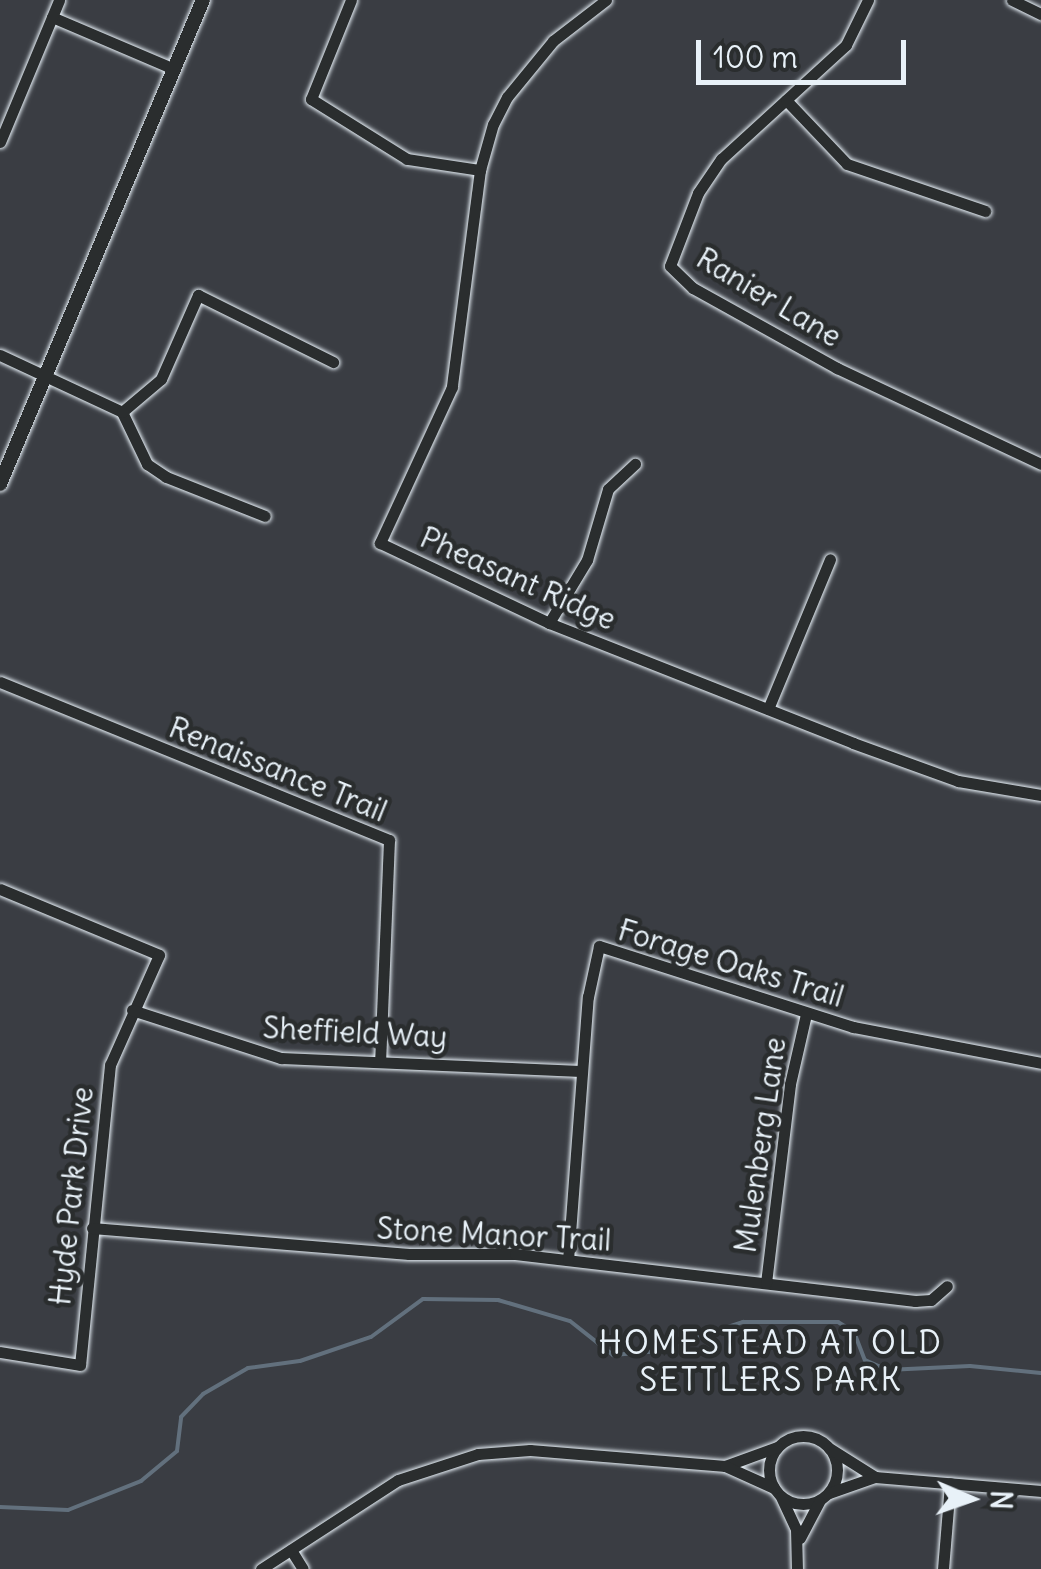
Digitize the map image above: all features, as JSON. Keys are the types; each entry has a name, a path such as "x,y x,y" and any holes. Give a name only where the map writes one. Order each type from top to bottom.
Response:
{"street":[{"path":"0,142 59,0"},
{"path":"0,484 204,0"},
{"path":"351,0 312,99 407,159 480,170"},
{"name":"Pheasant Ridge","path":"606,0 553,41 507,97 480,170 452,387 380,542 550,623 768,709 958,781 1041,794"},
{"name":"Ranier Lane","path":"868,0 846,45 721,158 698,193 670,266 693,288 838,368 1041,464"},
{"path":"1012,0 1041,14"},
{"path":"52,18 174,69"},
{"path":"786,100 847,164 985,210"},
{"path":"122,412 161,379 198,295 332,362"},
{"path":"0,355 122,412 147,464 265,516"},
{"path":"550,623 587,560 608,490 635,464"},
{"path":"768,709 830,559"},
{"name":"Renaissance Trail","path":"0,682 389,840 380,1060"},
{"name":"Hyde Park Drive","path":"0,890 160,955 110,1065 100,1122 80,1365 0,1352"},
{"name":"Forage Oaks Trail","path":"568,1260 581,1071 599,946 806,1014 1041,1062"},
{"name":"Sheffield Way","path":"132,1010 255,1054 581,1071"},
{"name":"Mulenberg Lane","path":"766,1283 790,1084 806,1014"},
{"name":"Stone Manor Trail","path":"92,1228 294,1248 568,1260 915,1301 931,1300 947,1286"},
{"path":"724,1466 798,1436 829,1448 874,1477"},
{"path":"778,1447 769,1468 798,1542 798,1569"},
{"path":"798,1542 826,1496 836,1469 829,1448"},
{"path":"261,1569 398,1480 478,1454 530,1450 724,1466 801,1504 874,1477 1041,1491"},
{"path":"943,1569 950,1482"},
{"path":"291,1550 304,1569"}],"waterway":[{"path":"0,1507 68,1510 141,1481 177,1451 181,1417 203,1394 248,1368 300,1361 371,1337 423,1299 498,1300 570,1321 613,1355 651,1352 743,1322 838,1322 854,1332 865,1360 887,1370 970,1366 1041,1373"}],"district":[{"name":"HOMESTEAD AT OLD SETTLERS PARK","path":"771,1362"}]}
